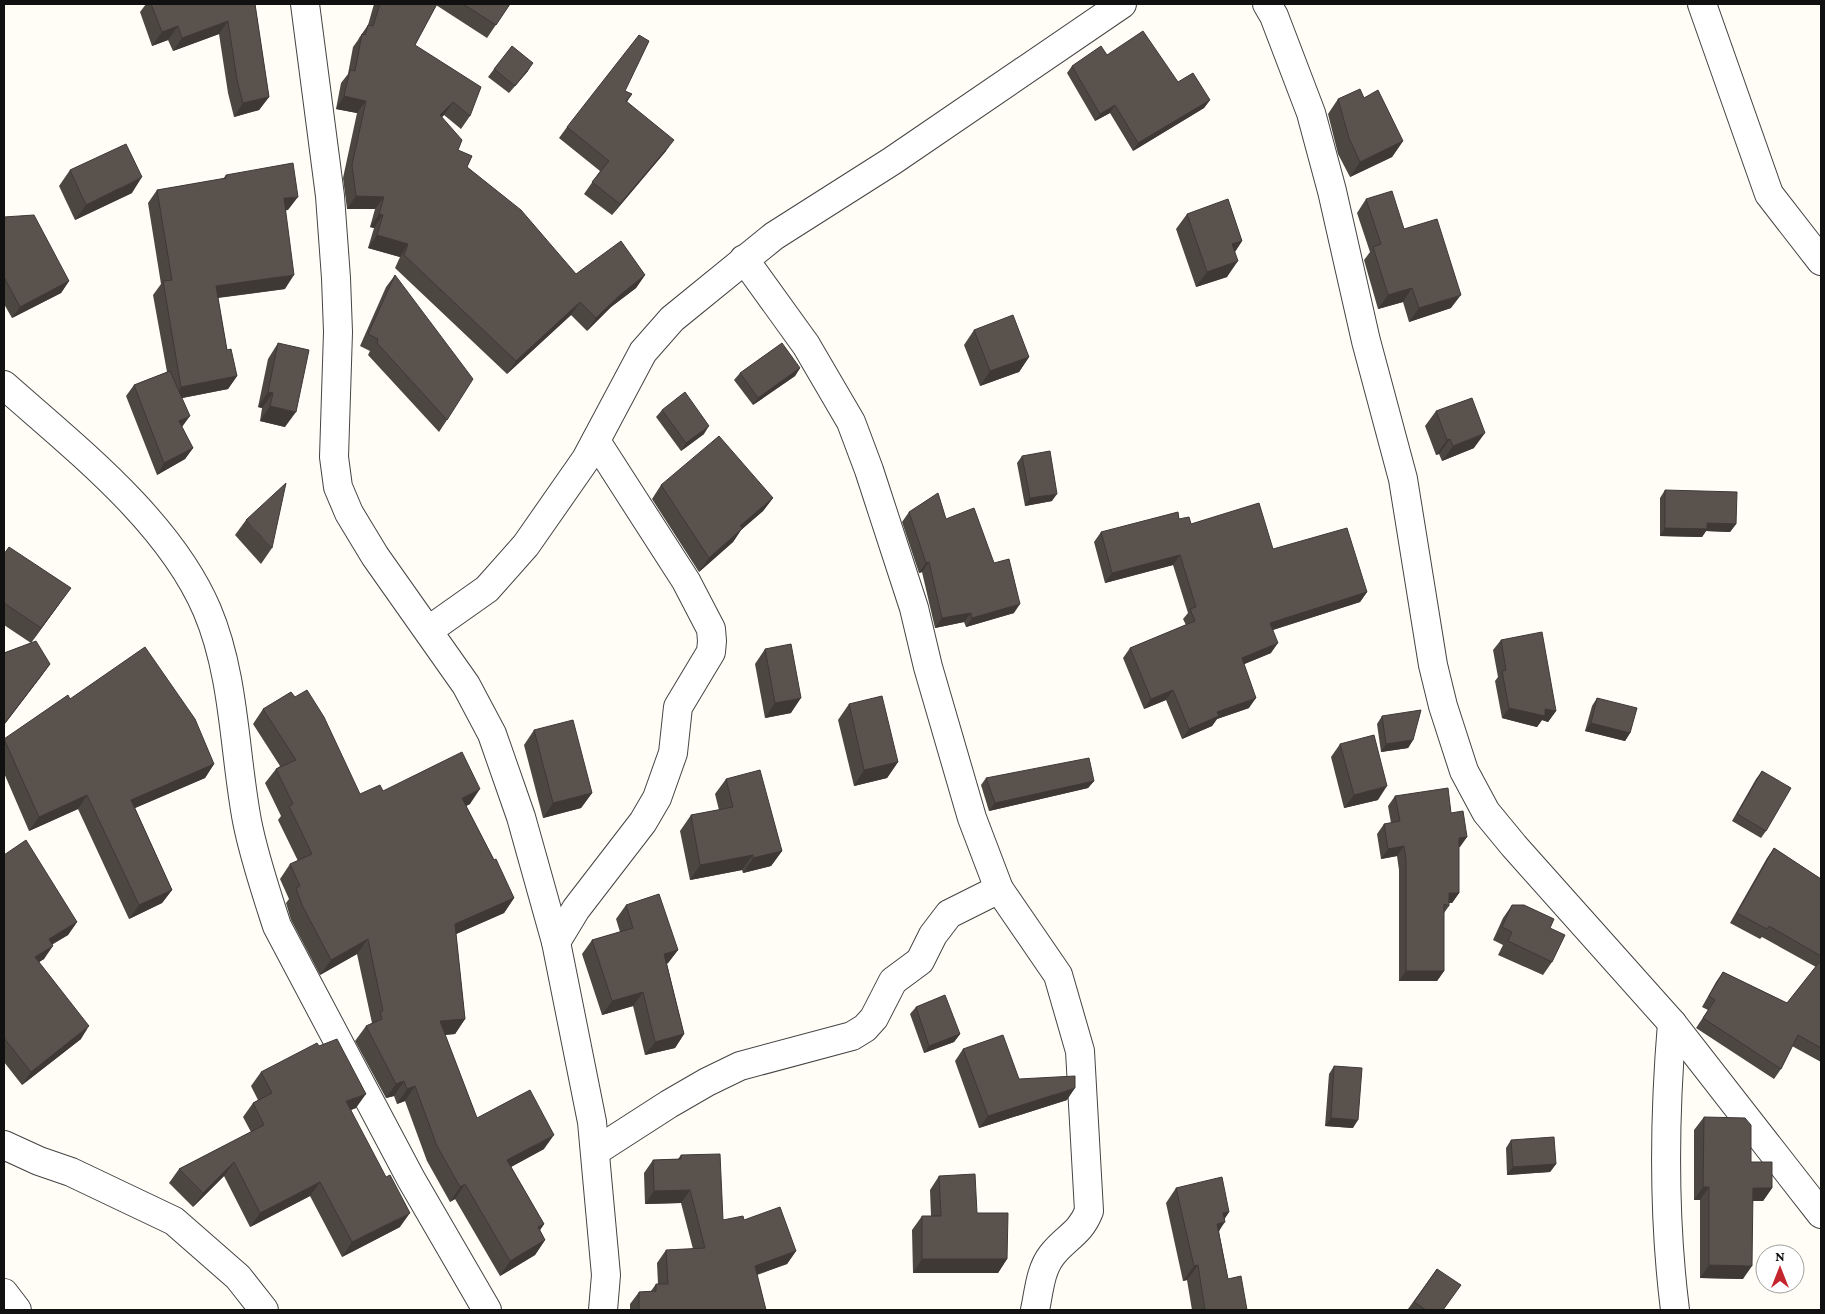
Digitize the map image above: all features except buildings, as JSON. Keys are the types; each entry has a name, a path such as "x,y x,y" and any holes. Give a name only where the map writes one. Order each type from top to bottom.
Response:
{"street":[{"path":"305,4 330,196 336,269 338,332 334,456 338,487 349,513 375,556 466,685 492,734 521,817 556,942 596,1151 606,1275 603,1310"},
{"path":"429,630 486,589 526,545 559,501 596,441 643,352 672,319 774,236 892,161 1122,4"},
{"path":"1267,4 1274,16 1311,113 1332,191 1366,341 1403,479 1433,665 1443,706 1464,771 1486,812 1672,1023 1821,1214"},
{"path":"1702,4 1769,194 1821,261"},
{"path":"744,259 806,345 851,422 869,470 914,608 928,667 972,818 1000,889 1058,974 1080,1051 1084,1090 1089,1211 1078,1232 1052,1255 1044,1268 1035,1310"},
{"path":"4,386 117,489 174,549 203,603 220,648 237,745 247,821 264,888 277,926 402,1164 487,1310"},
{"path":"556,942 576,909 643,822 657,798 673,753 678,707 711,652 712,641 711,629 686,581 596,441"},
{"path":"596,1151 706,1082 740,1066 852,1036 866,1028 878,1011 893,981 920,961 933,935 949,914 1000,889"},
{"path":"1672,1023 1668,1069 1666,1203 1668,1257 1675,1310"},
{"path":"4,1145 39,1161 71,1172 174,1221 238,1277 264,1310"},
{"path":"4,1293 17,1310"}]}
